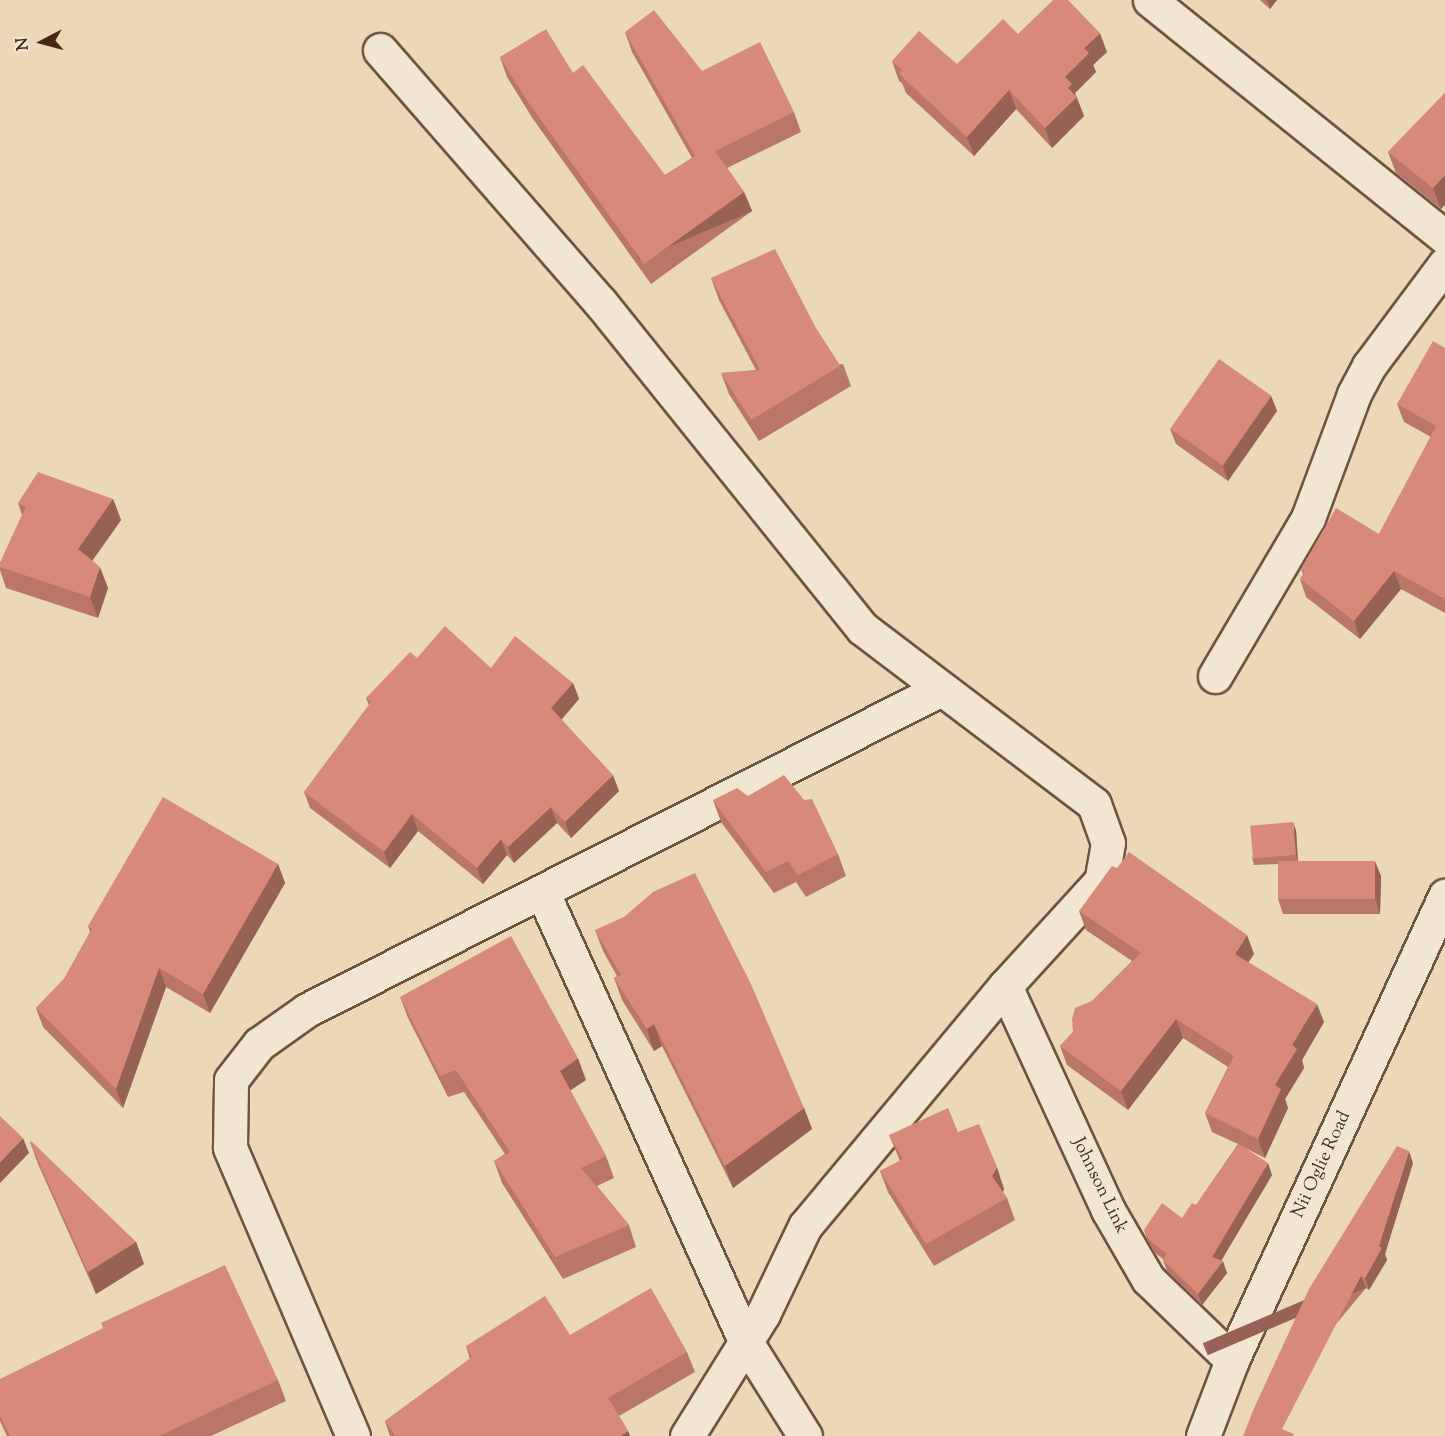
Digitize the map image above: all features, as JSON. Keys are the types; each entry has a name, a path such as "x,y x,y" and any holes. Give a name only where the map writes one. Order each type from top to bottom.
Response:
{"street":[{"path":"1150,0 1445,237"},
{"path":"380,50 600,302 862,628 1094,804 1108,843 1101,881 1005,986 805,1226 763,1314 687,1436"},
{"path":"1215,676 1308,518 1354,394 1369,366 1445,264"},
{"path":"353,1436 230,1148 231,1080 259,1044 307,1010 941,689"},
{"path":"542,891 746,1342 805,1436"},
{"name":"Nii Oglie Road","path":"1203,1436 1232,1360 1445,896"},
{"name":"Johnson Link","path":"1005,986 1108,1210 1148,1279 1232,1360"}],"building":[{"path":"1053,0 1068,0 1100,33 1084,48 1089,53 1065,77 1072,84 1068,88 1077,97 1045,128 1009,90 967,137 899,74 902,70 892,61 919,31 957,64 1003,19 1018,34"},
{"path":"654,10 702,71 760,42 794,112 715,151 744,192 644,264 526,99 500,57 546,29 573,73 583,65 665,175 695,156 625,32"},
{"path":"1445,93 1445,175 1433,188 1388,152"},
{"path":"775,249 817,330 839,364 843,364 751,420 721,373 760,370 711,278"},
{"path":"1433,341 1445,348 1445,599 1394,571 1354,621 1300,579 1305,571 1301,569 1336,508 1379,534 1436,426 1397,404"},
{"path":"1219,359 1271,396 1223,465 1170,429"},
{"path":"38,472 113,499 78,549 100,567 90,597 0,567 26,507 18,503"},
{"path":"445,626 491,668 515,636 573,683 551,708 613,775 565,822 551,807 508,847 501,839 477,868 412,814 384,852 304,792 371,702 366,698 410,652 417,658"},
{"path":"784,775 804,800 812,799 838,854 798,875 788,861 766,872 713,800 737,788 748,796"},
{"path":"163,797 278,864 203,994 159,968 116,1089 36,1008 64,979 92,929 88,926"},
{"path":"1293,822 1296,855 1253,859 1250,826"},
{"path":"1129,852 1247,935 1235,954 1317,1004 1292,1045 1297,1049 1275,1085 1281,1089 1258,1139 1205,1113 1234,1056 1176,1019 1121,1091 1060,1046 1073,1032 1072,1019 1075,1008 1092,1001 1141,953 1079,911 1112,866 1117,868"},
{"path":"1278,861 1375,861 1375,899 1278,899"},
{"path":"695,873 751,984 804,1108 725,1166 654,1024 647,1029 614,978 621,975 595,930 624,917 653,892"},
{"path":"511,936 578,1058 560,1071 606,1156 581,1168 629,1225 555,1257 494,1161 510,1152 456,1070 440,1076 400,997"},
{"path":"948,1108 958,1132 979,1124 997,1167 992,1176 1007,1198 926,1244 880,1171 903,1159 889,1135"},
{"path":"0,1116 23,1138 0,1162"},
{"path":"31,1141 136,1242 88,1272"},
{"path":"1239,1144 1268,1163 1212,1257 1223,1261 1198,1294 1163,1260 1167,1254 1150,1241 1144,1230 1162,1203 1182,1218 1192,1203 1196,1205"},
{"path":"1397,1146 1409,1151 1379,1246 1382,1248 1365,1278 1361,1276 1282,1429 1294,1434 1293,1436 1243,1436 1309,1289"},
{"path":"225,1265 278,1380 159,1436 10,1436 0,1416 0,1379 103,1328 101,1323"},
{"path":"651,1288 687,1352 608,1398 628,1431 621,1436 396,1436 385,1421 472,1357 466,1346 545,1296 570,1335"}]}
